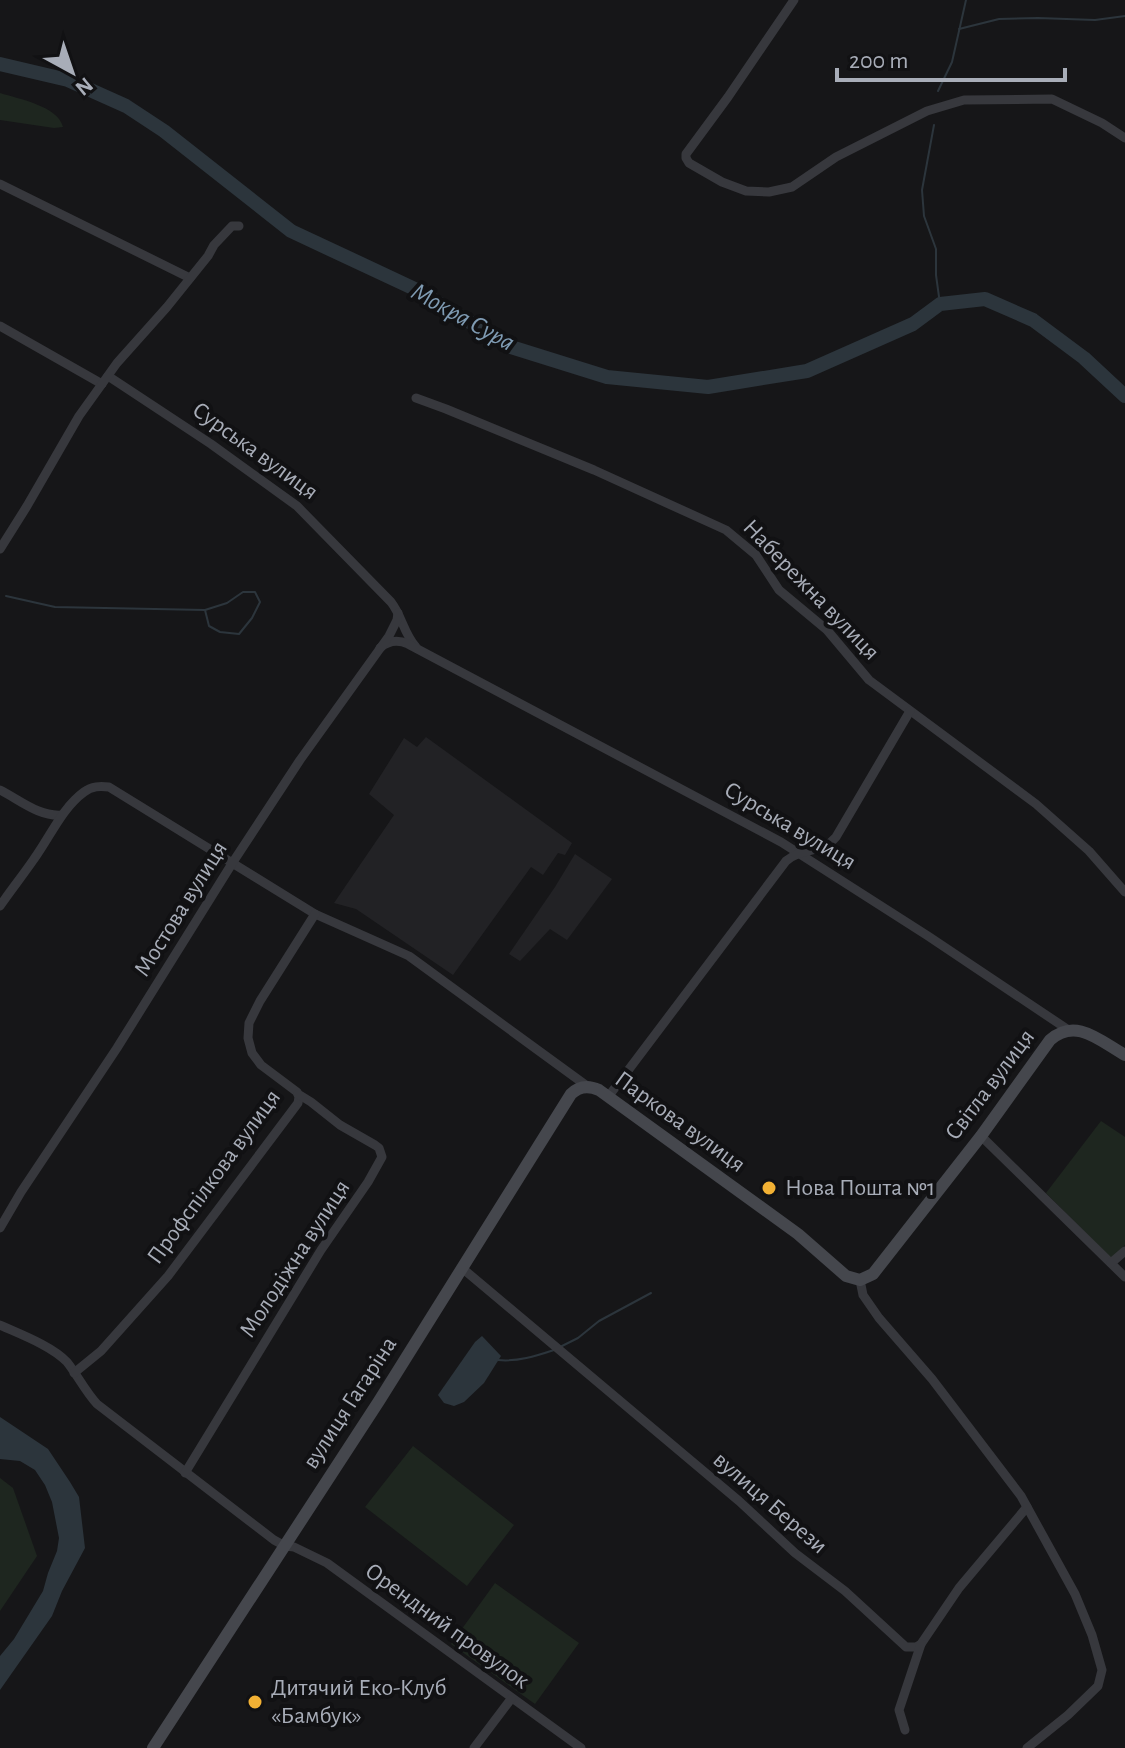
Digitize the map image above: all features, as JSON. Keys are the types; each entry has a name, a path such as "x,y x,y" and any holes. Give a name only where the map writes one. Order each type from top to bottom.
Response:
{"street":[{"path":"794,0 687,152 689,163 722,182 746,191 769,192 792,187 836,157 927,111 964,100 1052,99 1125,138"},
{"path":"0,184 190,278"},
{"path":"0,549 79,416 105,380 226,232 232,226 239,226"},
{"name":"Сурська вулиця","path":"0,326 105,380 211,444 297,506 395,607 409,640 421,652"},
{"name":"Набережна вулиця","path":"416,398 594,470 726,530 756,555 779,590 827,630 869,680 1067,829 1125,892"},
{"name":"Мостова вулиця","path":"0,1228 233,862 300,760 394,628 398,613"},
{"name":"Сурська вулиця","path":"380,648 396,641 408,644 781,842 1067,1029 1083,1031 1125,1055"},
{"path":"608,1097 786,861 797,853 824,848 836,837 910,711"},
{"name":"Паркова вулиця","path":"62,815 83,792 93,787 116,790 315,914 409,956 798,1234 846,1276 860,1280"},
{"path":"0,790 42,814 62,815"},
{"path":"0,906 62,815"},
{"name":"Профспілкова вулиця","path":"74,1373 101,1351 168,1276 296,1106 298,1094 261,1065 252,1053 248,1038 249,1023 315,914"},
{"name":"Світла вулиця","path":"860,1280 873,1274 981,1136 1050,1040 1067,1029"},
{"name":"вулиця Гагаріна","path":"153,1748 285,1546 571,1094 587,1086"},
{"name":"Молодіжна вулиця","path":"185,1473 321,1250 382,1157 379,1148 340,1125 298,1094"},
{"path":"981,1136 1125,1277"},
{"path":"1111,1263 1125,1251"},
{"name":"вулиця Берези","path":"462,1268 739,1501 795,1553 845,1591 902,1645 911,1648 921,1644"},
{"path":"860,1280 863,1295 879,1318 932,1379 1027,1507 1075,1594 1092,1635 1102,1678 1093,1693 1027,1748"},
{"path":"0,1325 65,1360 97,1404 285,1546"},
{"path":"905,1730 899,1710 921,1644 959,1588 1027,1507"},
{"name":"Орендний провулок","path":"285,1546 294,1547 327,1563 581,1748"},
{"path":"474,1748 511,1699"}],"shaded area":[{"path":"0,93 46,109 60,120 63,127 0,120"},
{"path":"426,737 572,843 565,855 558,853 543,875 531,867 453,975 356,909 334,903 394,815 369,794 404,738 417,747"},
{"path":"575,854 612,879 567,940 550,929 520,961 509,954"},
{"path":"1101,1121 1125,1137 1125,1245 1112,1259 1046,1193"},
{"path":"482,1336 501,1356 484,1383 464,1402 454,1406 444,1403 438,1395"},
{"path":"0,1417 48,1449 70,1482 79,1497 85,1548 52,1616 0,1690 0,1656 43,1591 59,1538 52,1502 35,1470 20,1461 0,1459"},
{"path":"413,1446 514,1525 467,1586 365,1507"},
{"path":"0,1478 13,1488 37,1556 0,1611"},
{"path":"495,1583 579,1643 535,1704 451,1644"}],"waterway":[{"path":"938,91 952,62 966,0"},
{"path":"959,29 999,19 1095,20 1125,16"},
{"name":"Мокра Сура","path":"0,64 68,80 126,106 164,131 291,231 417,290 511,347 607,377 708,387 807,371 913,324 940,304 985,299 1033,320 1084,358 1125,396"},
{"path":"934,125 922,190 924,216 936,249 940,304"},
{"path":"6,596 55,607 205,610 227,603 243,592 255,592 260,602 239,634 220,632 209,626 205,610"},
{"path":"560,1347 578,1338 599,1321 651,1293"},
{"path":"498,1360 519,1359 554,1350"}],"place":[{"name":"Нова Пошта №1","path":"769,1188"},
{"name":"Дитячий Еко-Клуб «Бамбук»","path":"255,1702"}]}
